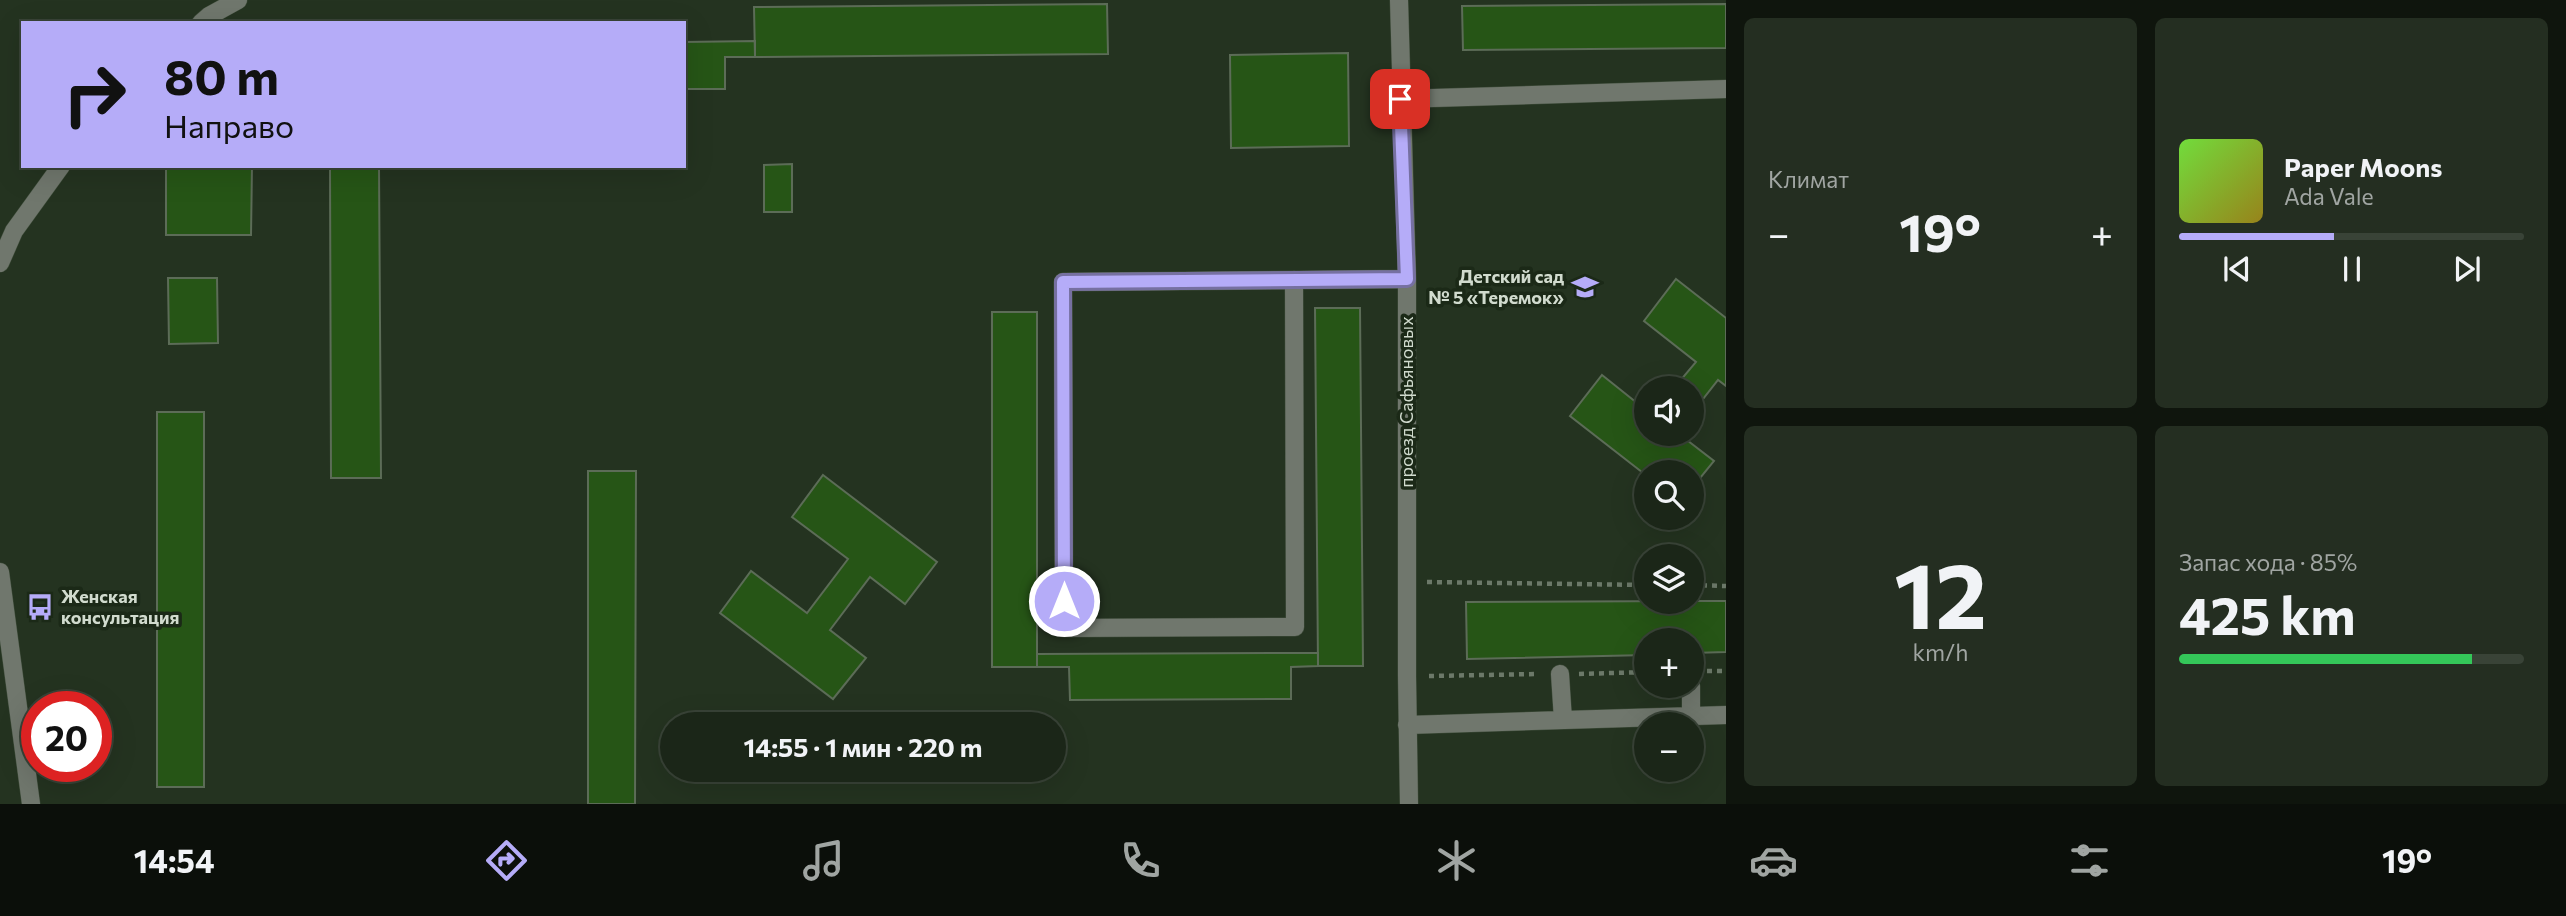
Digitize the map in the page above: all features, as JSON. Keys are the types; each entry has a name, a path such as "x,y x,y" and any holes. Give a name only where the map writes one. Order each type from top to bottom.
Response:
{"street":[{"path":"203,21 238,0"},
{"name":"проезд Сафьяновых","path":"1399,0 1407,279 1409,804"},
{"path":"1400,99 1726,89"},
{"path":"0,263 14,231 60,168"},
{"path":"1294,280 1295,627 1064,628 1063,282 1407,279"},
{"path":"0,572 31,804"},
{"path":"1560,674 1563,720"},
{"path":"1704,716 1726,715"},
{"path":"1407,725 1634,718"}],"path":[{"path":"1407,582 1634,585"},
{"path":"1704,585 1726,586"},
{"path":"1407,677 1634,673"}],"building":[{"path":"1107,4 1108,54 755,57 754,7"},
{"path":"1726,4 1726,48 1463,50 1462,6"},
{"path":"755,41 755,57 725,57 725,89 686,89 686,42"},
{"path":"1348,53 1349,146 1231,148 1230,55"},
{"path":"792,164 792,212 764,212 764,165"},
{"path":"166,168 252,168 251,235 166,235"},
{"path":"330,168 379,168 381,478 331,478"},
{"path":"168,278 217,278 218,343 169,344"},
{"path":"1676,279 1726,318 1726,386 1718,380 1704,398 1704,376 1684,376 1696,362 1644,321"},
{"path":"1315,308 1360,308 1363,666 1318,666"},
{"path":"992,312 1037,312 1037,667 992,667"},
{"path":"1602,375 1634,401 1634,446 1695,446 1714,461 1704,473 1704,460 1634,460 1634,466 1570,416"},
{"path":"157,412 204,412 204,787 157,787"},
{"path":"588,471 636,471 635,804 588,804"},
{"path":"823,475 937,562 905,604 870,577 830,630 866,658 833,699 720,613 751,571 807,613 848,559 792,517"},
{"path":"1634,601 1634,614 1704,614 1704,601 1726,601 1726,652 1704,653 1704,628 1634,628 1634,655 1467,659 1466,602"},
{"path":"1318,653 1318,666 1291,667 1291,699 1070,700 1069,667 1037,667 1037,654"}],"place":[{"name":"Детский сад № 5 «Теремок»","path":"1585,287"},
{"name":"Женская консультация","path":"40,607"}],"route":[{"path":"1064,601 1063,282 1407,279 1400,99"}]}
